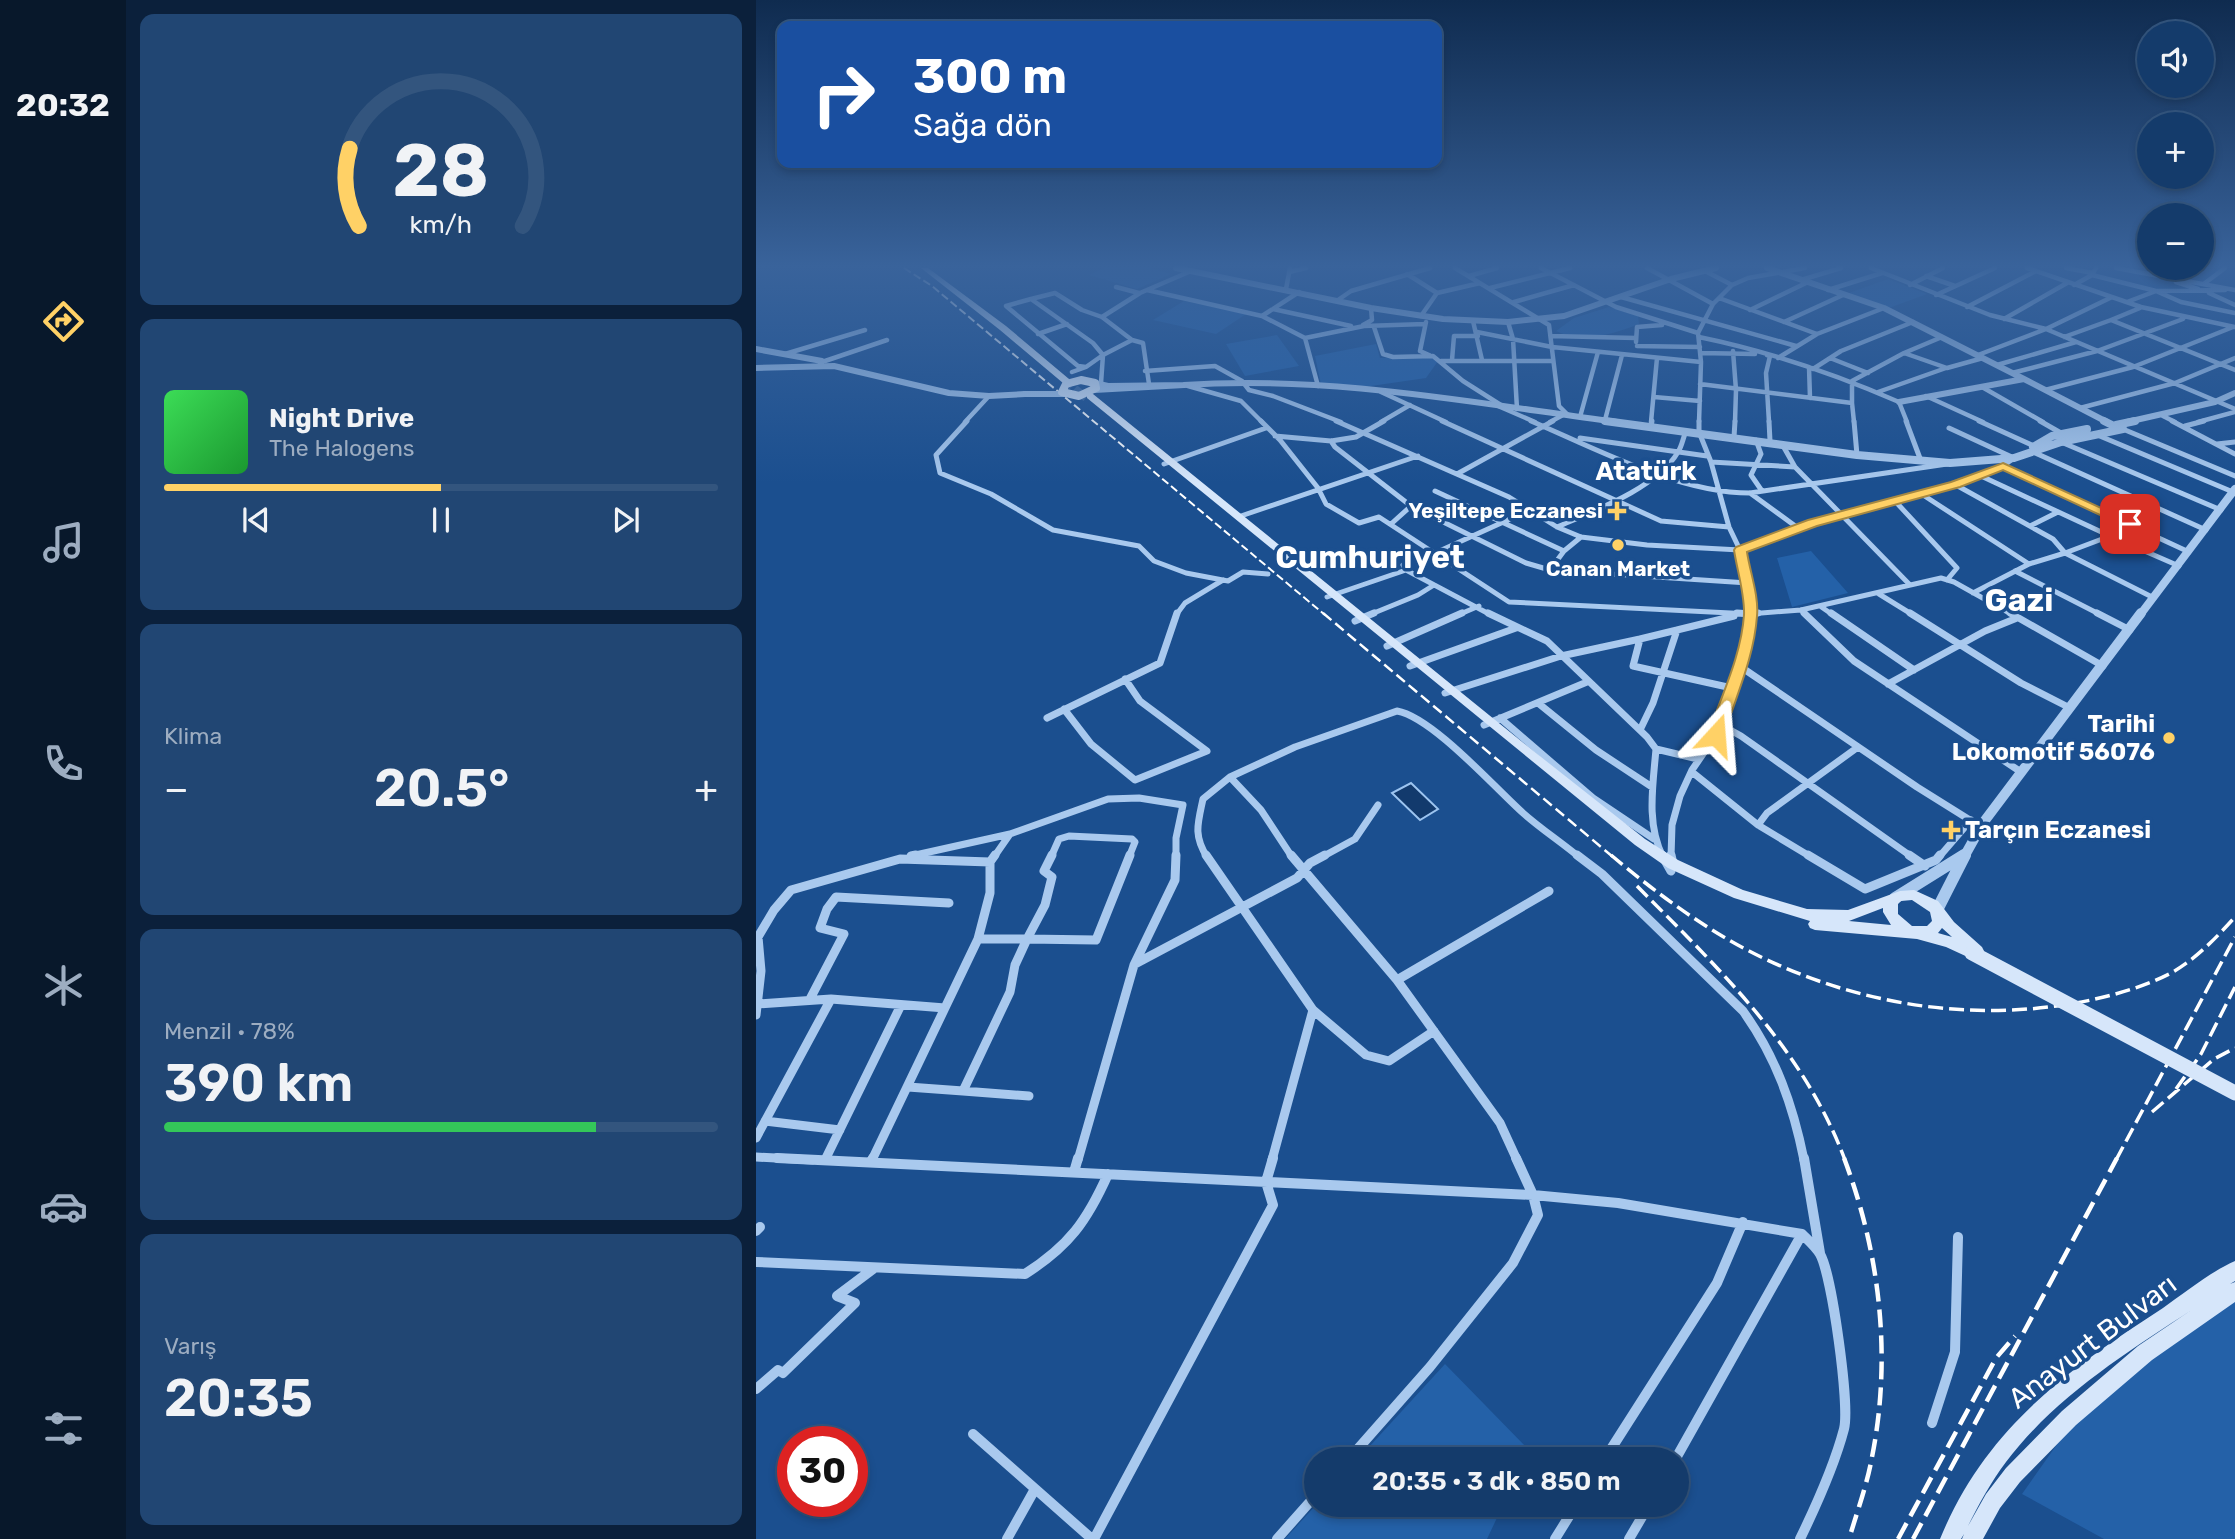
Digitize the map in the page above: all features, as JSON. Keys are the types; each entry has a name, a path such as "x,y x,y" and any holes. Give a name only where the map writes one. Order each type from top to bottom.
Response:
{"main road":[{"path":"1011,340 1056,377 1079,387 1108,407 1167,463 1238,517 1358,620 1491,722 1611,829 1715,891 1801,921 1825,926 1917,933 1931,931 1936,927 1939,916 1937,910"},
{"path":"1025,340 1167,463 1331,596"},
{"path":"1079,387 1082,380 1079,387"},
{"path":"1670,864 1739,894 1807,915 1850,916 1895,898 1914,895 1928,901 1975,952 2235,1093"},
{"path":"1895,898 1890,907 1892,918 1902,928 1975,952 2235,1086"},
{"name":"Anayurt Bulvarı","path":"1950,1539 2000,1455 2032,1417 2100,1364 2235,1270"},
{"name":"Anayurt Bulvarı","path":"1972,1539 1993,1501 2013,1475 2069,1418 2145,1353 2235,1291"}],"street":[{"path":"784,355 833,340"},
{"path":"825,361 887,340"},
{"path":"1045,340 1078,366 1086,367"},
{"path":"1089,340 1103,355"},
{"path":"1079,387 1086,367 1132,340 1143,342 1145,371 1149,384"},
{"path":"1306,340 1318,386"},
{"path":"1378,340 1383,354 1393,357 1433,356"},
{"path":"1422,340 1420,351 1440,360 1463,381 1501,407 1628,463 1720,493 1750,493 1950,463 2014,457"},
{"path":"1452,360 1454,340"},
{"path":"1479,340 1482,360"},
{"path":"1513,340 1517,409"},
{"path":"1518,340 1633,357 1701,362"},
{"path":"1551,340 1559,407 1565,415"},
{"path":"1633,357 1636,340"},
{"path":"1670,864 1669,834 1698,759 1713,742 1721,725 1721,718 1741,667 1751,614 1748,583 1740,550 1699,432 1699,340"},
{"path":"1717,340 1852,381 1899,402 2024,379"},
{"path":"1774,340 1796,346"},
{"path":"1778,358 1807,340"},
{"path":"1811,368 1872,340"},
{"path":"1852,381 1935,340"},
{"path":"1948,340 2114,426 2235,476"},
{"path":"1878,391 2020,340"},
{"path":"2071,340 2235,410"},
{"path":"2012,373 2097,351 2129,340"},
{"path":"2160,340 2235,370"},
{"path":"2045,390 2133,367 2204,340"},
{"path":"1997,365 2076,342"},
{"path":"1733,344 1736,390 1734,437"},
{"path":"1637,346 1770,356"},
{"path":"756,349 825,361 834,366"},
{"path":"1580,417 1598,352"},
{"path":"1904,353 1947,368"},
{"path":"1079,387 1103,355"},
{"path":"1605,421 1622,355"},
{"path":"1770,356 1767,362 1770,442"},
{"path":"1651,427 1657,358"},
{"path":"1830,358 1868,373"},
{"path":"2080,408 2175,383 2235,358"},
{"path":"1440,360 1553,361"},
{"path":"756,368 834,366 949,393 989,396 1079,387 1242,381 1377,390 1425,394 1501,407 1857,455 1950,463"},
{"path":"1145,371 1215,366 1242,381 1249,390 1309,409 1366,432 1509,497 1557,527 1581,537 1740,550 1843,514 1956,485 2003,466 2014,457 2061,437 2163,416 2217,401 2235,393"},
{"path":"1810,398 1811,368"},
{"path":"1852,381 1850,392 1857,455"},
{"path":"1700,384 1852,403"},
{"path":"1137,386 1184,385 1241,401 1279,438 1319,490 1326,504 1359,523 1379,517 1509,602 1751,614 1820,607 1941,579 1973,593 2104,666"},
{"path":"1982,387 2061,437 2221,510"},
{"path":"1377,390 1612,502 1661,521 1730,527"},
{"path":"989,396 936,454 940,473 990,494 1053,530 1139,546 1154,561 1186,573 1228,581 1243,572 1268,574"},
{"path":"1654,397 1700,401"},
{"path":"1926,397 2206,530"},
{"path":"1899,402 1921,461"},
{"path":"1279,438 1331,441 1356,437 1410,405"},
{"path":"2184,426 2235,410"},
{"path":"1457,474 1565,415"},
{"path":"2163,416 2235,454"},
{"path":"1167,463 1266,428"},
{"path":"1949,428 2014,457"},
{"path":"2061,437 2123,429"},
{"path":"1557,527 1612,502 1658,473 1677,453 1685,431"},
{"path":"1937,910 1981,827 2234,490 2095,434"},
{"path":"1572,437 1709,459 1795,467"},
{"path":"1756,440 1761,454 1751,475 1762,491"},
{"path":"1331,441 1411,506 1526,562 1550,570 1748,583"},
{"path":"2216,444 2235,442"},
{"path":"1782,444 1795,467 1910,585"},
{"path":"1238,517 1419,456"},
{"path":"2003,466 2189,552"},
{"path":"1982,475 2056,513 2179,566"},
{"path":"1956,485 2053,539 2065,553 2154,598"},
{"path":"1435,491 1564,551"},
{"path":"1750,493 1798,528"},
{"path":"1920,493 2029,564"},
{"path":"1895,500 1957,568 1947,580"},
{"path":"1391,524 1411,506"},
{"path":"1530,510 1403,565 1406,570 1434,585 1479,606 1516,628 1547,641 1640,730 1656,749 1698,759"},
{"path":"2030,526 2056,513"},
{"path":"1973,593 2029,564 2110,536"},
{"path":"1550,570 1564,551 1581,537"},
{"path":"1331,596 1406,570"},
{"path":"2015,571 2130,630"},
{"path":"1047,718 1160,663 1177,613 1185,603 1223,580"},
{"path":"1358,620 1418,595 1434,585"},
{"path":"1879,594 2021,683 2070,709"},
{"path":"1391,645 1479,606"},
{"path":"1820,607 1913,670"},
{"path":"1801,610 1839,649 2021,772"},
{"path":"1449,692 1561,656 1751,614"},
{"path":"1888,684 2017,618"},
{"path":"1414,664 1516,628"},
{"path":"1640,730 1653,704 1677,630"},
{"path":"1640,639 1633,666 1732,688"},
{"path":"1741,667 1981,827"},
{"path":"1064,709 1091,744 1135,780 1207,751 1140,701 1125,680"},
{"path":"1491,722 1587,682"},
{"path":"1538,702 1596,750 1652,787"},
{"path":"1434,1031 1388,1061 1366,1055 1313,1010 1198,843 1196,831 1203,799 1230,777 1295,747 1397,711 1409,713 1434,731 1526,817 1602,874 1759,1030 1772,1053 1805,1152 1820,1253 1829,1279 1842,1366 1845,1426 1819,1500 1800,1539"},
{"path":"1491,722 1633,827 1654,839 1670,864"},
{"path":"1721,725 1741,736 1925,866"},
{"path":"1758,825 1768,813 1858,747"},
{"path":"1654,839 1652,787 1656,749"},
{"path":"1692,772 1758,825 1866,889 1936,860 1971,820"},
{"path":"1230,777 1261,810 1301,870 1396,980 1500,1123 1533,1195 1538,1215 1513,1263 1430,1367 1359,1447"},
{"path":"756,1015 761,971 758,937 774,910 791,890 900,859 1010,834 1108,799 1139,799 1183,805 1176,838 1175,880 1134,965 1074,1172"},
{"path":"1134,965 1297,878 1301,870 1354,838 1378,804"},
{"path":"872,1162 978,939 990,893 990,863 1010,834"},
{"path":"963,1091 1010,992 1009,982 1027,939 1052,887 1052,877 1044,871 1059,839 1069,836 1132,839 1135,842 1096,940 1027,939 978,939"},
{"path":"1895,898 1966,854"},
{"path":"900,859 990,863"},
{"path":"1396,980 1549,891"},
{"path":"810,999 844,934 820,928 827,909 836,897 949,903"},
{"path":"757,1004 831,999 945,1009"},
{"path":"756,1138 831,999"},
{"path":"825,1160 901,1005"},
{"path":"974,1434 1093,1539 1273,1205 1266,1182 1313,1010"},
{"path":"908,1087 1028,1096"},
{"path":"765,1121 840,1130"},
{"path":"756,1157 1533,1195 1618,1203 1743,1222 1802,1234 1820,1253"},
{"path":"756,1262 1025,1274 1055,1256 1087,1222 1108,1174"},
{"path":"1612,1447 1717,1283 1743,1222"},
{"path":"1682,1447 1802,1234"},
{"path":"1933,1423 1955,1352 1958,1237"},
{"path":"756,1389 778,1370 783,1373 855,1303 837,1296 874,1268"},
{"path":"1007,1539 1035,1489"},
{"path":"1277,1539 1304,1509"},
{"path":"1555,1539 1569,1517"},
{"path":"1629,1539 1642,1517"}],"shaded area":[{"path":"1250,340 1280,340 1299,366 1245,376 1226,344"},
{"path":"1376,344 1380,358 1432,357 1438,361 1426,378 1364,387 1321,385 1315,356"},
{"path":"1811,551 1848,593 1792,607 1777,558"},
{"path":"1411,783 1438,809 1420,820 1392,793"},
{"path":"2235,1301 2235,1539 2104,1539 2022,1494 2077,1416 2128,1370"},
{"path":"1445,1364 1526,1447 1369,1447"},
{"path":"1305,1517 1497,1517 1487,1539 1285,1539"}],"tunnel":[{"path":"1066,381 1086,398"}],"railway":[{"path":"996,340 1325,615"},
{"path":"1323,613 1613,857"},
{"path":"1611,855 1680,909 1755,954 1835,986 1920,1006 2005,1010 2048,1007 2122,992 2171,973 2205,948 2235,917"},
{"path":"1637,886 1728,980 1782,1046 1827,1119 1845,1160"},
{"path":"2116,1160 2235,937"},
{"path":"2176,1089 2201,1054 2235,987"},
{"path":"2152,1112 2214,1059 2235,1048"},
{"path":"1844,1158 1856,1194 1874,1268 1881,1343 1881,1381 1872,1457 1849,1539"},
{"path":"1913,1539 2117,1158"},
{"path":"1898,1539 1996,1358 2015,1336"}],"place":[{"name":"Yeşiltepe Eczanesi","path":"1617,511"},
{"name":"Canan Market","path":"1618,545"},
{"name":"Tarihi Lokomotif 56076","path":"2169,738"},
{"name":"Tarçın Eczanesi","path":"1951,830"}],"district":[{"name":"Atatürk","path":"1646,471"},
{"name":"Cumhuriyet","path":"1370,557"},
{"name":"Gazi","path":"2019,600"}],"route":[{"path":"1716,735 1741,667 1751,614 1748,583 1740,550 1812,523 1956,485 2003,466 2130,524"}]}
